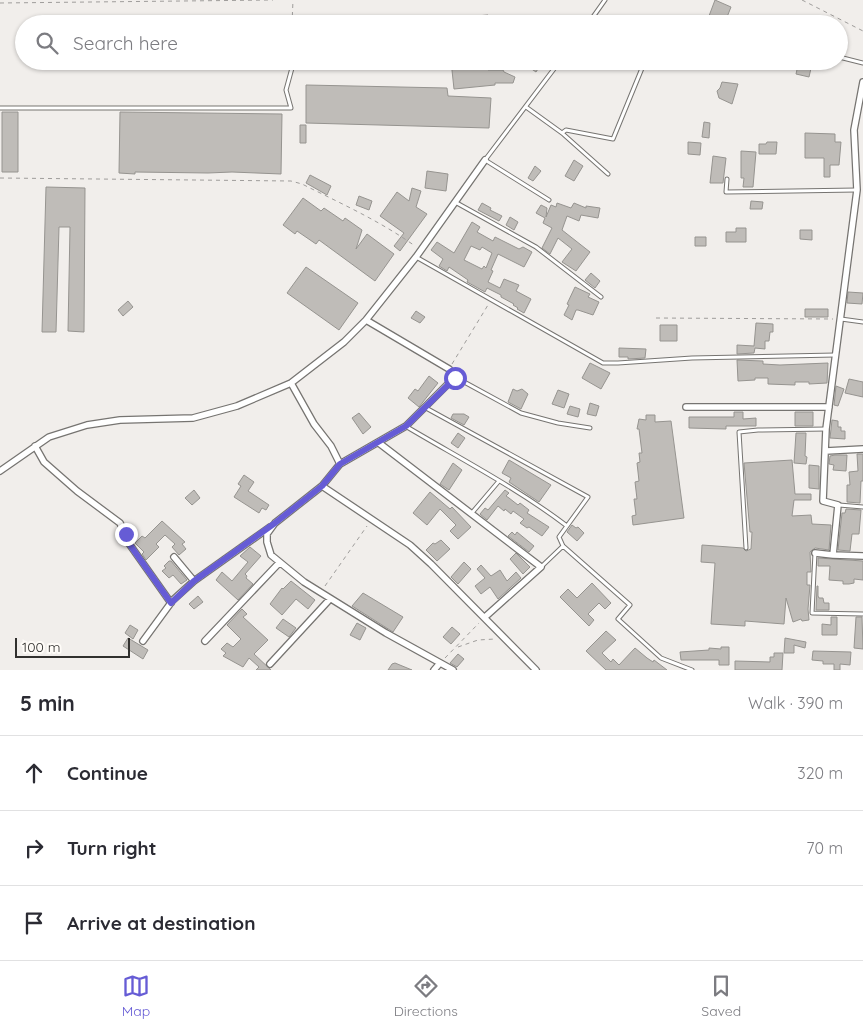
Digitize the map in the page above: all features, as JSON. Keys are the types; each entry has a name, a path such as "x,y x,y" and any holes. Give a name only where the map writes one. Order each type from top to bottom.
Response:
{"street":[{"path":"833,555 838,505 823,502 826,429 834,355 841,319 857,190 854,130 863,82"},
{"path":"0,471 49,437 87,425 120,420 193,418 237,406 291,383 337,348 366,320 416,257 485,160"},
{"path":"143,641 171,603 194,581 275,523 322,486 340,464 406,426 455,378 449,369 366,320"},
{"path":"291,383 314,424 331,446 340,464"},
{"path":"686,407 829,407"},
{"path":"379,443 541,567 485,617"},
{"path":"35,446 44,462 50,468 76,491 120,523 130,545 171,603"},
{"path":"826,451 863,449"},
{"path":"322,486 410,545 485,617 536,670"},
{"path":"275,523 267,534 267,542 271,555 279,563 330,599 453,670"},
{"path":"815,553 863,556"},
{"path":"174,557 194,581"},
{"path":"205,641 279,563"},
{"path":"270,664 330,599"},
{"path":"434,670 440,663"}],"lane":[{"path":"594,15 605,0"},
{"path":"848,59 863,63"},
{"path":"0,108 291,108 286,90 291,70"},
{"path":"549,200 485,160 553,70"},
{"path":"562,132 566,130 613,139 641,70"},
{"path":"526,107 562,132 608,174"},
{"path":"727,179 726,192 857,190"},
{"path":"454,201 536,248 601,297"},
{"path":"416,257 603,363 692,358 834,355"},
{"path":"841,319 863,322"},
{"path":"455,378 521,412 558,423 590,428"},
{"path":"426,408 588,497 559,537 563,546 630,605 618,619 661,658 692,670"},
{"path":"406,426 499,481 567,526"},
{"path":"746,548 739,432 826,429"},
{"path":"471,514 499,481"},
{"path":"838,505 863,507"},
{"path":"541,567 563,546"},
{"path":"815,553 812,613 863,614"}],"path":[{"path":"0,3 273,0"},
{"path":"292,0 292,15"},
{"path":"802,0 832,15"},
{"path":"848,23 863,31"},
{"path":"0,178 291,181 302,184 367,217 398,234 420,250"},
{"path":"449,369 491,300"},
{"path":"656,318 841,319"},
{"path":"321,593 372,519"},
{"path":"440,663 485,617"},
{"path":"457,647 478,640 504,638"}],"building":[{"path":"715,0 731,7 728,15 709,15"},
{"path":"452,70 503,70 515,77 513,83 495,83 495,85 454,89"},
{"path":"797,70 811,70 809,77 796,74"},
{"path":"722,82 738,84 732,104 719,98 717,91"},
{"path":"306,85 447,88 448,96 491,98 489,128 306,123"},
{"path":"2,112 18,112 18,172 2,172"},
{"path":"120,112 282,114 281,174 232,172 119,173"},
{"path":"704,122 710,123 709,138 702,137"},
{"path":"300,125 306,125 306,143 300,143"},
{"path":"805,133 835,134 835,142 841,142 839,165 830,165 830,177 824,177 824,158 805,158"},
{"path":"688,142 701,143 700,155 688,154"},
{"path":"767,142 777,142 776,154 759,154 759,144 766,144"},
{"path":"741,151 756,152 753,187 743,187"},
{"path":"713,156 726,158 723,183 710,183"},
{"path":"574,160 583,166 574,181 565,176"},
{"path":"535,166 541,171 533,181 528,178"},
{"path":"427,171 448,174 446,191 425,188"},
{"path":"310,175 331,186 327,195 306,183"},
{"path":"46,187 85,188 84,332 68,331 70,227 59,227 56,332 42,332"},
{"path":"412,188 421,191 416,207 427,214 400,251 394,246 404,233 380,216 397,192 409,201"},
{"path":"359,196 372,201 369,210 356,205"},
{"path":"303,198 321,211 324,208 343,221 345,218 362,230 356,249 367,234 394,254 375,281 319,240 316,244 297,231 295,234 283,225"},
{"path":"751,201 763,202 762,209 750,209"},
{"path":"482,203 491,208 490,210 502,216 499,221 478,210"},
{"path":"557,203 571,208 574,203 586,208 586,206 600,208 598,218 581,215 579,221 567,216 562,230 590,252 576,271 562,262 572,249 558,238 550,254 542,248 552,228 543,223 545,218 536,213 541,205 547,208 546,217 551,205 556,207"},
{"path":"510,217 518,222 514,230 506,225"},
{"path":"472,222 480,227 477,232 493,241 495,237 519,249 523,247 532,252 524,267 498,254 488,282 500,288 504,279 519,285 516,291 531,299 524,313 517,309 514,304 501,297 501,295 487,288 485,292 467,282 468,280 449,267 447,271 439,266 443,259 431,250 437,242 454,253","holes":["471,246 480,250 482,247 492,253 486,268 484,266 482,269 464,260"]},
{"path":"736,228 746,228 746,242 726,242 726,232 736,232"},
{"path":"800,230 812,230 812,240 800,239"},
{"path":"695,237 706,237 706,246 695,246"},
{"path":"306,267 358,303 339,330 287,293"},
{"path":"591,273 600,281 595,288 585,280"},
{"path":"575,287 590,294 588,297 599,302 593,315 576,310 572,320 564,315"},
{"path":"848,292 863,293 862,304 847,303"},
{"path":"128,301 133,307 123,316 118,310"},
{"path":"805,309 828,309 828,317 805,317"},
{"path":"416,311 425,317 420,323 411,318"},
{"path":"756,323 773,324 773,332 770,332 769,341 765,341 765,349 755,348 754,353 737,354 737,345 754,346"},
{"path":"660,325 677,325 677,341 660,341"},
{"path":"619,348 646,349 645,358 628,359 628,357 619,357"},
{"path":"737,360 763,361 763,364 780,365 828,363 827,383 809,384 809,382 795,382 795,385 768,384 768,378 738,381"},
{"path":"590,363 610,373 601,389 582,378"},
{"path":"429,376 438,383 419,407 408,398 415,389 418,391"},
{"path":"849,379 863,382 863,397 845,393"},
{"path":"836,386 844,389 838,406 834,405"},
{"path":"513,389 517,391 522,389 528,394 521,409 508,402"},
{"path":"558,390 569,394 564,408 552,404"},
{"path":"590,403 599,406 596,416 587,414"},
{"path":"570,406 580,409 578,417 567,414"},
{"path":"734,412 743,412 743,419 756,418 756,426 726,426 726,429 689,428 689,417 734,417"},
{"path":"795,412 813,412 813,426 795,426"},
{"path":"359,413 371,427 363,434 352,418"},
{"path":"453,414 464,414 469,417 464,425 451,418"},
{"path":"646,415 655,415 655,422 671,421 684,518 633,525 632,516 636,515 634,499 637,499 635,482 639,481 637,463 640,462 639,453 642,453 639,429 637,429 639,419 646,420"},
{"path":"832,420 838,421 838,427 841,427 841,431 845,431 845,439 830,438"},
{"path":"458,433 465,438 458,448 451,443"},
{"path":"796,433 806,433 806,464 794,463"},
{"path":"857,454 863,454 863,481 861,481 860,503 847,502 847,485 850,485 849,472 858,471"},
{"path":"847,455 846,471 833,470 834,465 829,464 830,456"},
{"path":"509,460 551,485 539,502 509,482 511,478 502,473"},
{"path":"792,460 795,494 811,494 811,500 794,500 792,516 811,515 812,524 831,525 829,550 815,548 810,552 811,572 807,572 807,585 810,585 809,620 802,621 801,619 793,622 786,598 784,624 745,621 745,626 711,624 715,563 701,562 702,545 743,548 746,551 751,549 752,532 750,532 744,463"},
{"path":"453,463 462,470 449,490 440,484"},
{"path":"809,465 819,466 819,489 809,488"},
{"path":"244,475 254,482 248,491 269,505 266,510 262,508 259,513 234,497 241,486 238,484"},
{"path":"194,490 200,498 192,505 185,498"},
{"path":"505,490 509,493 506,496 518,505 520,503 529,510 527,513 549,527 542,536 520,523 524,519 513,511 511,514 498,506 487,520 480,514 485,508 488,510"},
{"path":"430,492 450,509 452,507 471,527 458,539 450,531 456,525 440,509 427,525 413,513"},
{"path":"846,509 861,510 859,534 852,534 850,551 838,550 842,513 845,513"},
{"path":"162,521 185,542 182,544 186,549 179,555 172,547 175,544 165,535 156,544 159,547 146,560 142,554 144,552 135,543 142,536 145,538"},
{"path":"572,525 576,528 578,527 584,533 577,541 567,532"},
{"path":"512,532 515,535 517,532 534,546 529,552 508,536"},
{"path":"441,540 450,549 437,561 426,550 433,543 435,544"},
{"path":"250,547 261,556 245,574 246,578 253,584 238,600 216,580 222,572 232,581 248,562 240,556"},
{"path":"516,553 530,567 523,574 510,559"},
{"path":"818,558 863,561 863,580 854,579 854,583 843,584 843,581 829,580 830,566 818,566"},
{"path":"169,561 187,580 181,584 173,575 169,578 162,571 166,568 164,566"},
{"path":"464,562 471,569 458,584 451,577"},
{"path":"481,565 491,576 500,570 507,581 516,572 521,578 498,599 490,587 481,594 475,586 485,578 477,569"},
{"path":"291,581 315,600 308,609 296,599 282,615 270,604 282,588"},
{"path":"592,583 611,603 605,609 599,603 588,614 594,620 589,626 560,597 568,589 577,598"},
{"path":"817,586 819,598 823,598 824,603 829,603 829,610 816,610"},
{"path":"363,593 403,617 393,632 352,606"},
{"path":"198,596 203,602 194,609 189,604"},
{"path":"242,609 247,614 243,617 268,640 254,654 271,670 256,670 259,667 249,658 243,667 223,656 226,653 221,649 227,643 233,647 241,639 227,625"},
{"path":"831,617 837,617 837,635 822,635 822,624 831,625"},
{"path":"856,617 862,617 863,649 854,648"},
{"path":"283,619 296,628 289,637 276,628"},
{"path":"357,623 366,628 360,640 350,635"},
{"path":"130,625 138,630 133,639 125,633"},
{"path":"452,627 460,634 451,644 443,637"},
{"path":"606,631 616,640 602,653 611,662 613,659 619,665 635,648 667,670 606,670 586,651"},
{"path":"128,638 148,650 143,659 123,646"},
{"path":"785,638 806,642 805,648 794,645 794,653 784,653"},
{"path":"721,647 729,647 729,665 719,665 719,660 681,660 680,652 709,650 709,648 721,649"},
{"path":"813,651 851,652 850,665 840,664 840,670 834,670 834,664 823,664 823,661 812,660"},
{"path":"774,653 783,653 782,670 735,670 735,661 770,662 770,657 774,657"},
{"path":"458,654 464,659 457,667 450,663"},
{"path":"395,663 412,670 388,670"}],"route":[{"path":"126,534 130,545 171,603 194,581 275,523 322,486 340,464 406,426 455,378"}]}
